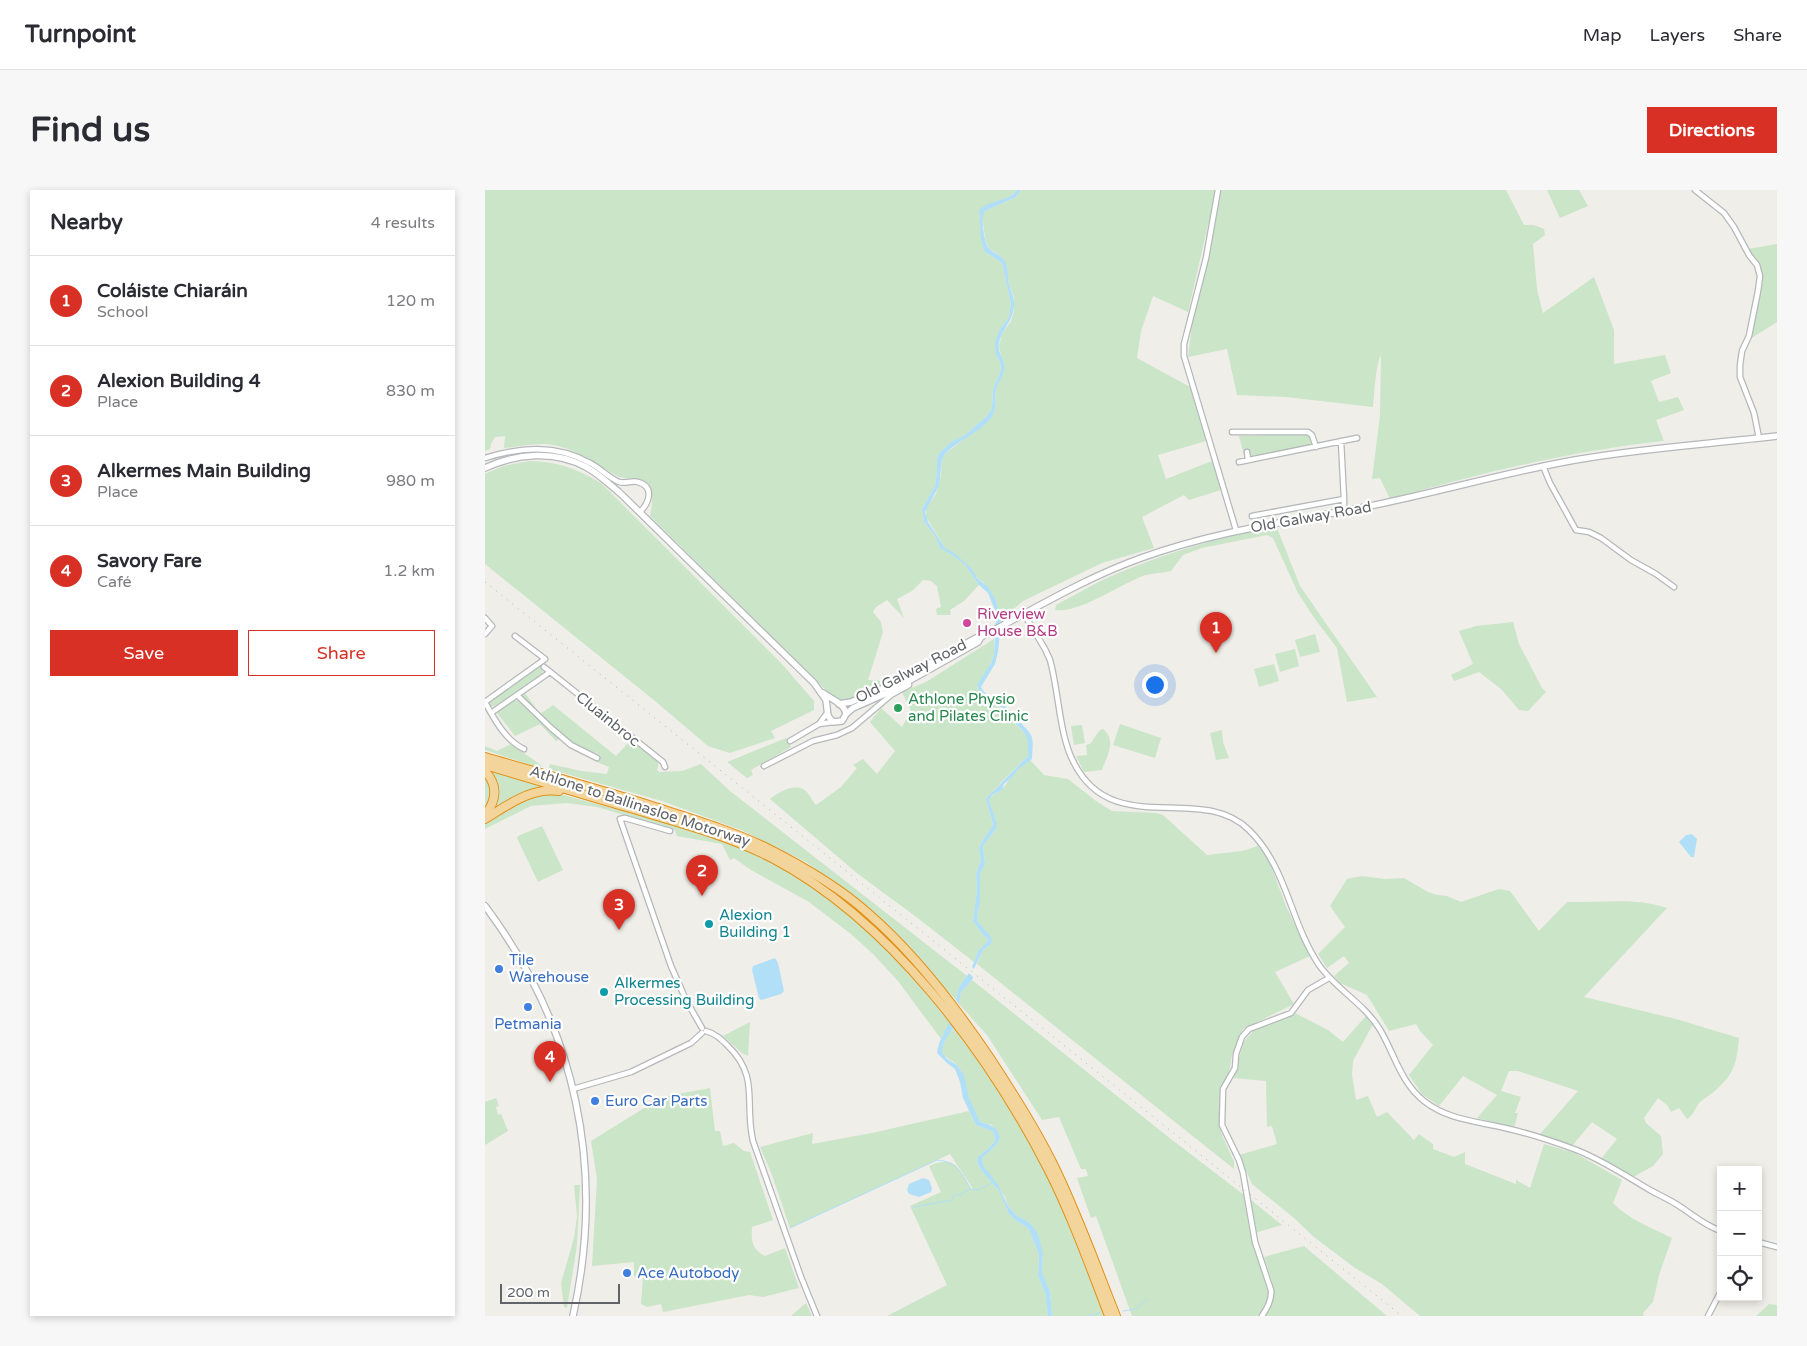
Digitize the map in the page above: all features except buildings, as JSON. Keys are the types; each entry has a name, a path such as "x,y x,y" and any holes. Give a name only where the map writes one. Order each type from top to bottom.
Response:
{"highway":[{"name":"Athlone to Ballinasloe Motorway","path":"485,757 628,799 736,834 794,862 835,887 868,912 946,997 970,1028 1014,1093 1054,1165 1081,1224 1116,1316"},
{"name":"Athlone to Ballinasloe Motorway","path":"485,765 723,837 769,857 792,869 819,888 880,939 938,1000 962,1031 1011,1103 1052,1178 1075,1228 1109,1316"},
{"path":"485,771 494,784 495,790 493,803 485,815"},
{"path":"485,819 534,792 552,790 581,794"}],"main road":[{"name":"Old Galway Road","path":"838,704 851,702 889,686 1076,585 1109,570 1168,548 1236,530 1410,498 1543,466 1609,454 1777,436"},
{"path":"485,468 505,460 529,456 546,456 573,462 587,468 602,478 640,512 822,693 845,708 846,714 842,721 833,722 829,718 822,693"},
{"name":"Old Galway Road","path":"846,714 853,708 908,681 978,642 981,637"},
{"path":"827,711 830,706 838,704"},
{"path":"485,906 518,954 540,995 559,1042 573,1089 586,1164 587,1204 584,1254 580,1286 573,1316"}],"street":[{"path":"1218,190 1206,258 1184,344 1184,356 1236,530"},
{"path":"1695,190 1724,213 1757,265 1760,276 1749,336 1742,352 1740,365 1740,377 1754,413 1759,438"},
{"path":"1233,432 1308,432 1312,435 1316,446"},
{"path":"1239,462 1357,438"},
{"path":"1341,441 1344,511"},
{"path":"485,458 521,449 534,448 567,452 593,464 619,482 634,481 643,484 650,497 640,512"},
{"path":"1247,452 1248,460"},
{"path":"1543,466 1552,488 1576,530 1589,532 1601,538 1631,560 1674,587"},
{"path":"1252,516 1344,499"},
{"path":"1024,614 1050,660 1067,745 1079,773 1093,788 1112,800 1150,808 1213,811 1237,820 1247,827 1268,851 1277,866 1299,924 1314,956 1329,978 1368,1014 1378,1026 1407,1083 1413,1090 1434,1108 1459,1119 1507,1128 1575,1149 1677,1204 1706,1225 1717,1229"},
{"path":"485,618 492,626 485,634"},
{"path":"515,636 545,659 485,702 510,739 524,749"},
{"name":"Cluainbroc","path":"545,667 663,762 665,767"},
{"path":"491,713 550,672"},
{"path":"764,766 813,740 837,735 852,728 891,695 909,685 908,681"},
{"path":"517,695 571,745 597,758"},
{"path":"819,724 827,711"},
{"path":"799,747 793,740 819,724 833,722"},
{"path":"670,831 625,818 620,819 671,966 686,1000 703,1031 716,1035 734,1052 743,1063 747,1072 750,1124 753,1141 798,1269 817,1316"},
{"path":"1262,1316 1269,1303 1271,1290 1249,1218 1243,1173 1239,1160 1222,1125 1223,1090 1235,1068 1236,1054 1242,1037 1249,1029 1291,1013 1308,990 1329,978"},
{"path":"573,1089 631,1072 691,1043 703,1031"},
{"path":"1762,1243 1777,1248"},
{"path":"1708,1316 1717,1298"}],"green space":[{"path":"485,190 1017,190 1009,197 979,210 984,251 1002,263 1011,304 1009,317 1000,329 996,355 1000,362 1001,370 993,389 992,408 987,416 965,435 950,443 939,453 935,486 922,509 924,522 935,536 940,548 965,565 979,585 964,601 950,610 951,615 937,615 936,609 941,607 937,586 931,581 923,580 912,591 897,599 904,618 887,600 876,607 873,612 881,622 883,632 868,680 884,681 887,685 855,700 841,702 832,696 650,516 652,493 647,484 642,481 617,476 582,455 553,445 538,444 504,448 505,436 495,437 490,449 485,451"},
{"path":"1021,190 1216,190 1188,312 1153,296 1141,331 1137,358 1190,387 1206,441 1158,455 1166,479 1212,461 1224,489 1189,500 1184,495 1142,517 1154,548 1102,563 1023,601 1001,620 996,600 983,582 977,578 966,564 945,548 926,517 926,508 936,494 941,475 942,460 945,454 990,419 995,410 996,387 1004,369 999,346 1002,334 1011,321 1014,311 1014,297 1004,259 989,248 986,242 982,218 985,211 1016,197"},
{"path":"1221,190 1506,190 1524,225 1534,225 1544,229 1545,235 1533,244 1537,289 1543,313 1594,277 1614,330 1614,364 1665,355 1671,373 1651,381 1659,402 1678,397 1684,410 1656,420 1664,441 1629,445 1526,464 1390,499 1380,478 1372,479 1380,415 1381,355 1373,407 1286,397 1237,395 1227,349 1188,357 1193,317"},
{"path":"1547,190 1579,190 1588,206 1560,218"},
{"path":"1777,244 1777,322 1750,339 1763,281 1760,264 1748,249"},
{"path":"1310,435 1312,442 1309,447 1253,458 1249,452 1246,453 1245,459 1239,436"},
{"path":"530,461 567,467 601,483 781,663 814,701 814,710 771,731 775,738 730,753 708,746 485,564 485,474 503,466"},
{"path":"1274,526 1277,528 1300,586 1377,697 1347,702 1337,648 1298,593 1273,538 1267,535 1202,548 1183,555 1171,571 1143,576 1075,608 1055,610 1056,605 1094,584 1148,561 1210,541"},
{"path":"1513,622 1519,644 1542,688 1546,692 1528,711 1519,710 1501,689 1479,672 1454,681 1451,675 1473,664 1459,631 1476,626"},
{"path":"1315,634 1320,652 1300,657 1295,640"},
{"path":"994,639 994,655 977,688 985,699 1002,709 1027,735 1029,741 1028,756 986,799 993,825 979,849 981,860 976,874 977,891 973,921 988,941 978,951 974,962 858,874 770,799 794,787 807,792 816,805 841,787 857,768 853,765 863,759 877,774 895,751 870,722 881,708 902,727 911,711 902,692 926,682"},
{"path":"1295,649 1299,666 1280,672 1275,654"},
{"path":"1274,664 1279,681 1259,687 1254,669"},
{"path":"539,666 543,673 495,706 490,706 489,703"},
{"path":"525,693 540,714 553,705 616,756 631,740 659,762 657,770 659,772 682,771 701,764 730,791 967,976 959,987 956,1000 863,904 806,862 741,830 662,801 549,769 550,764 581,771 607,774 609,767 597,762 600,755 573,744 555,730 521,696"},
{"path":"514,700 518,701 559,739 556,741 540,724 515,736 497,713"},
{"path":"1120,724 1161,738 1155,758 1113,745"},
{"path":"1082,725 1085,743 1074,745 1071,726"},
{"path":"1103,729 1109,738 1110,748 1102,770 1084,772 1076,756 1087,755 1086,745 1090,744 1100,730"},
{"path":"1222,730 1223,742 1229,758 1216,760 1210,733"},
{"path":"786,738 791,747 751,770 753,775 747,778 727,762"},
{"path":"511,744 541,765 540,768 485,750 485,746 497,751"},
{"path":"1030,760 1044,775 1068,779 1112,811 1163,815 1207,855 1242,851 1258,846 1268,858 1286,906 1310,956 1275,972 1294,1004 1243,1029 1232,1055 1229,1073 1220,1087 1219,1123 1222,1135 1234,1162 1234,1169 977,964 983,950 992,943 978,922 977,916 980,904 980,874 985,864 983,846 996,829 996,822 989,800 1002,789 1020,767"},
{"path":"485,769 546,787 490,814 496,800"},
{"path":"485,776 490,786 491,794 485,811"},
{"path":"556,793 650,818 719,840 773,863 802,880 831,899 857,921 907,969 949,1022 941,1039 898,981 851,934 809,902 751,870 734,858 730,860 722,844 677,836 675,830 597,807 566,803 531,806 485,829 485,821 514,804 538,794"},
{"path":"542,826 563,870 538,882 517,838"},
{"path":"1362,876 1385,879 1404,878 1428,892 1447,896 1461,902 1499,889 1510,891 1539,931 1567,902 1617,901 1643,903 1667,908 1584,997 1676,1019 1739,1038 1736,1060 1731,1072 1717,1089 1701,1101 1687,1119 1679,1108 1671,1112 1667,1105 1658,1098 1644,1118 1646,1123 1661,1136 1663,1154 1653,1166 1635,1176 1601,1159 1617,1139 1592,1122 1572,1146 1540,1134 1578,1091 1518,1071 1509,1071 1501,1091 1521,1097 1515,1113 1518,1113 1513,1127 1477,1118 1497,1095 1463,1076 1439,1106 1422,1094 1409,1075 1433,1045 1416,1024 1389,1031 1367,995 1340,983 1334,976 1349,963 1344,956 1327,968 1318,954 1345,927 1330,906 1347,879"},
{"path":"972,980 1244,1195 1250,1234 1269,1295 1265,1308 1259,1316 1132,1316 1096,1216 1091,1218 1077,1178 1088,1176 1086,1169 1081,1169 1059,1117 1042,1120 987,1035 959,1004 961,992"},
{"path":"1295,1013 1328,1030 1343,1042 1366,1016 1373,1024 1353,1061 1352,1075 1356,1100 1368,1096 1377,1117 1387,1112 1414,1140 1419,1134 1433,1144 1433,1149 1454,1157 1465,1152 1465,1164 1516,1184 1516,1180 1530,1188 1544,1144 1575,1153 1622,1180 1613,1203 1619,1209 1648,1227 1672,1238 1659,1275 1653,1302 1643,1313 1644,1316 1420,1316 1382,1284 1355,1268 1314,1237 1252,1184 1239,1155 1277,1144 1272,1126 1267,1127 1266,1081 1233,1078 1244,1042 1253,1031"},
{"path":"750,1022 748,1056 723,1036"},
{"path":"954,1026 1001,1094 1042,1164 1084,1258 1105,1316 1052,1316 1050,1291 1041,1273 1043,1259 1030,1223 1016,1215 1008,1206 1005,1197 983,1165 982,1158 996,1145 1000,1138 992,1125 980,1122 969,1099 962,1072 942,1052 944,1043"},
{"path":"710,1088 715,1131 720,1131 723,1146 734,1143 744,1151 750,1152 773,1220 752,1227 753,1244 757,1251 765,1256 785,1248 799,1288 763,1297 749,1295 663,1312 661,1304 647,1307 641,1304 643,1277 634,1277 634,1262 592,1266 597,1179 591,1141 662,1097"},
{"path":"496,1098 499,1106 496,1107 498,1115 501,1114 508,1131 485,1145 485,1102"},
{"path":"969,1111 976,1125 992,1131 994,1134 995,1140 978,1157 977,1162 981,1170 999,1191 1009,1214 1029,1229 1039,1255 1038,1276 1045,1293 1048,1316 887,1316 947,1285 910,1206 941,1192 929,1166 938,1163 945,1162 955,1165 971,1189 973,1189 950,1154 790,1228 772,1175 760,1147 813,1133 812,1144 872,1133"},
{"path":"574,1185 580,1185 577,1245 567,1308 564,1307 561,1283 574,1238 577,1216"},
{"path":"1251,1200 1282,1225 1255,1233 1249,1201"},
{"path":"1304,1246 1387,1316 1264,1316 1274,1296 1272,1281 1264,1257"},
{"path":"806,1303 812,1316 791,1316"},
{"path":"1769,1304 1777,1305 1777,1316 1756,1316"}],"water":[{"path":"1017,190 1021,190 1016,197 985,211 983,218 984,234 988,247 1004,259 1014,298 1013,314 999,344 1004,366 996,389 994,413 985,425 945,454 942,460 939,486 925,512 928,522 945,548 954,553 971,568 977,578 988,587 996,600 1001,620 998,652 995,664 981,687 986,694 999,701 1010,712 1029,732 1032,740 1032,759 1017,770 1004,784 1002,790 992,795 989,800 997,824 996,829 983,846 985,864 980,874 980,904 977,916 978,922 991,937 992,943 983,950 974,969 972,967 978,951 988,941 973,921 977,891 976,874 981,860 979,849 993,825 986,799 1028,756 1028,742 1022,730 998,705 985,698 978,689 977,685 994,655 996,613 988,593 979,585 965,565 940,548 935,536 924,522 922,509 935,486 939,453 950,443 965,435 987,416 992,408 993,389 1001,370 1000,362 996,355 995,342 1000,329 1009,317 1011,304 1002,263 984,251 981,239 979,210 988,204 1009,197"},
{"path":"1692,834 1697,839 1694,857 1691,857 1679,842 1686,835"},
{"path":"775,958 778,963 784,991 781,994 761,1000 752,970 753,966"},
{"path":"969,973 973,977 961,992 959,1004 956,1000 959,987"},
{"path":"949,1022 954,1026 944,1043 942,1052 947,1059 957,1065 964,1075 969,1098 980,1122 993,1127 999,1134 1000,1138 996,1145 982,1158 983,1165 998,1185 1008,1206 1016,1215 1030,1223 1038,1234 1043,1253 1042,1273 1050,1291 1052,1316 1048,1316 1045,1293 1038,1276 1039,1255 1029,1229 1009,1214 999,1191 981,1170 977,1162 978,1157 995,1140 994,1134 992,1131 976,1125 963,1098 955,1069 937,1053 940,1041"},
{"path":"923,1178 929,1180 932,1188 931,1192 919,1197 909,1194 907,1190 909,1184"}],"waterway":[{"path":"790,1228 937,1160 950,1163 958,1169 971,1189 978,1190 992,1183"},
{"path":"914,1207 952,1200 954,1195 960,1195 970,1189"},
{"path":"1123,1311 1136,1309 1148,1299"},
{"path":"1089,1316 1099,1313"}],"railway":[{"path":"485,582 1402,1316"}],"place":[{"name":"Riverview House B&B","path":"967,623"},
{"name":"Coláiste Chiaráin","path":"1216,653"},
{"name":"Athlone Physio and Pilates Clinic","path":"898,708"},
{"name":"Alexion Building 4","path":"702,896"},
{"name":"Alexion Building 1","path":"709,924"},
{"name":"Alkermes Main Building","path":"619,930"},
{"name":"Tile Warehouse","path":"499,969"},
{"name":"Alkermes Processing Building","path":"604,992"},
{"name":"Petmania","path":"528,1007"},
{"name":"Savory Fare","path":"550,1082"},
{"name":"Euro Car Parts","path":"595,1101"},
{"name":"Ace Autobody","path":"627,1273"}]}
